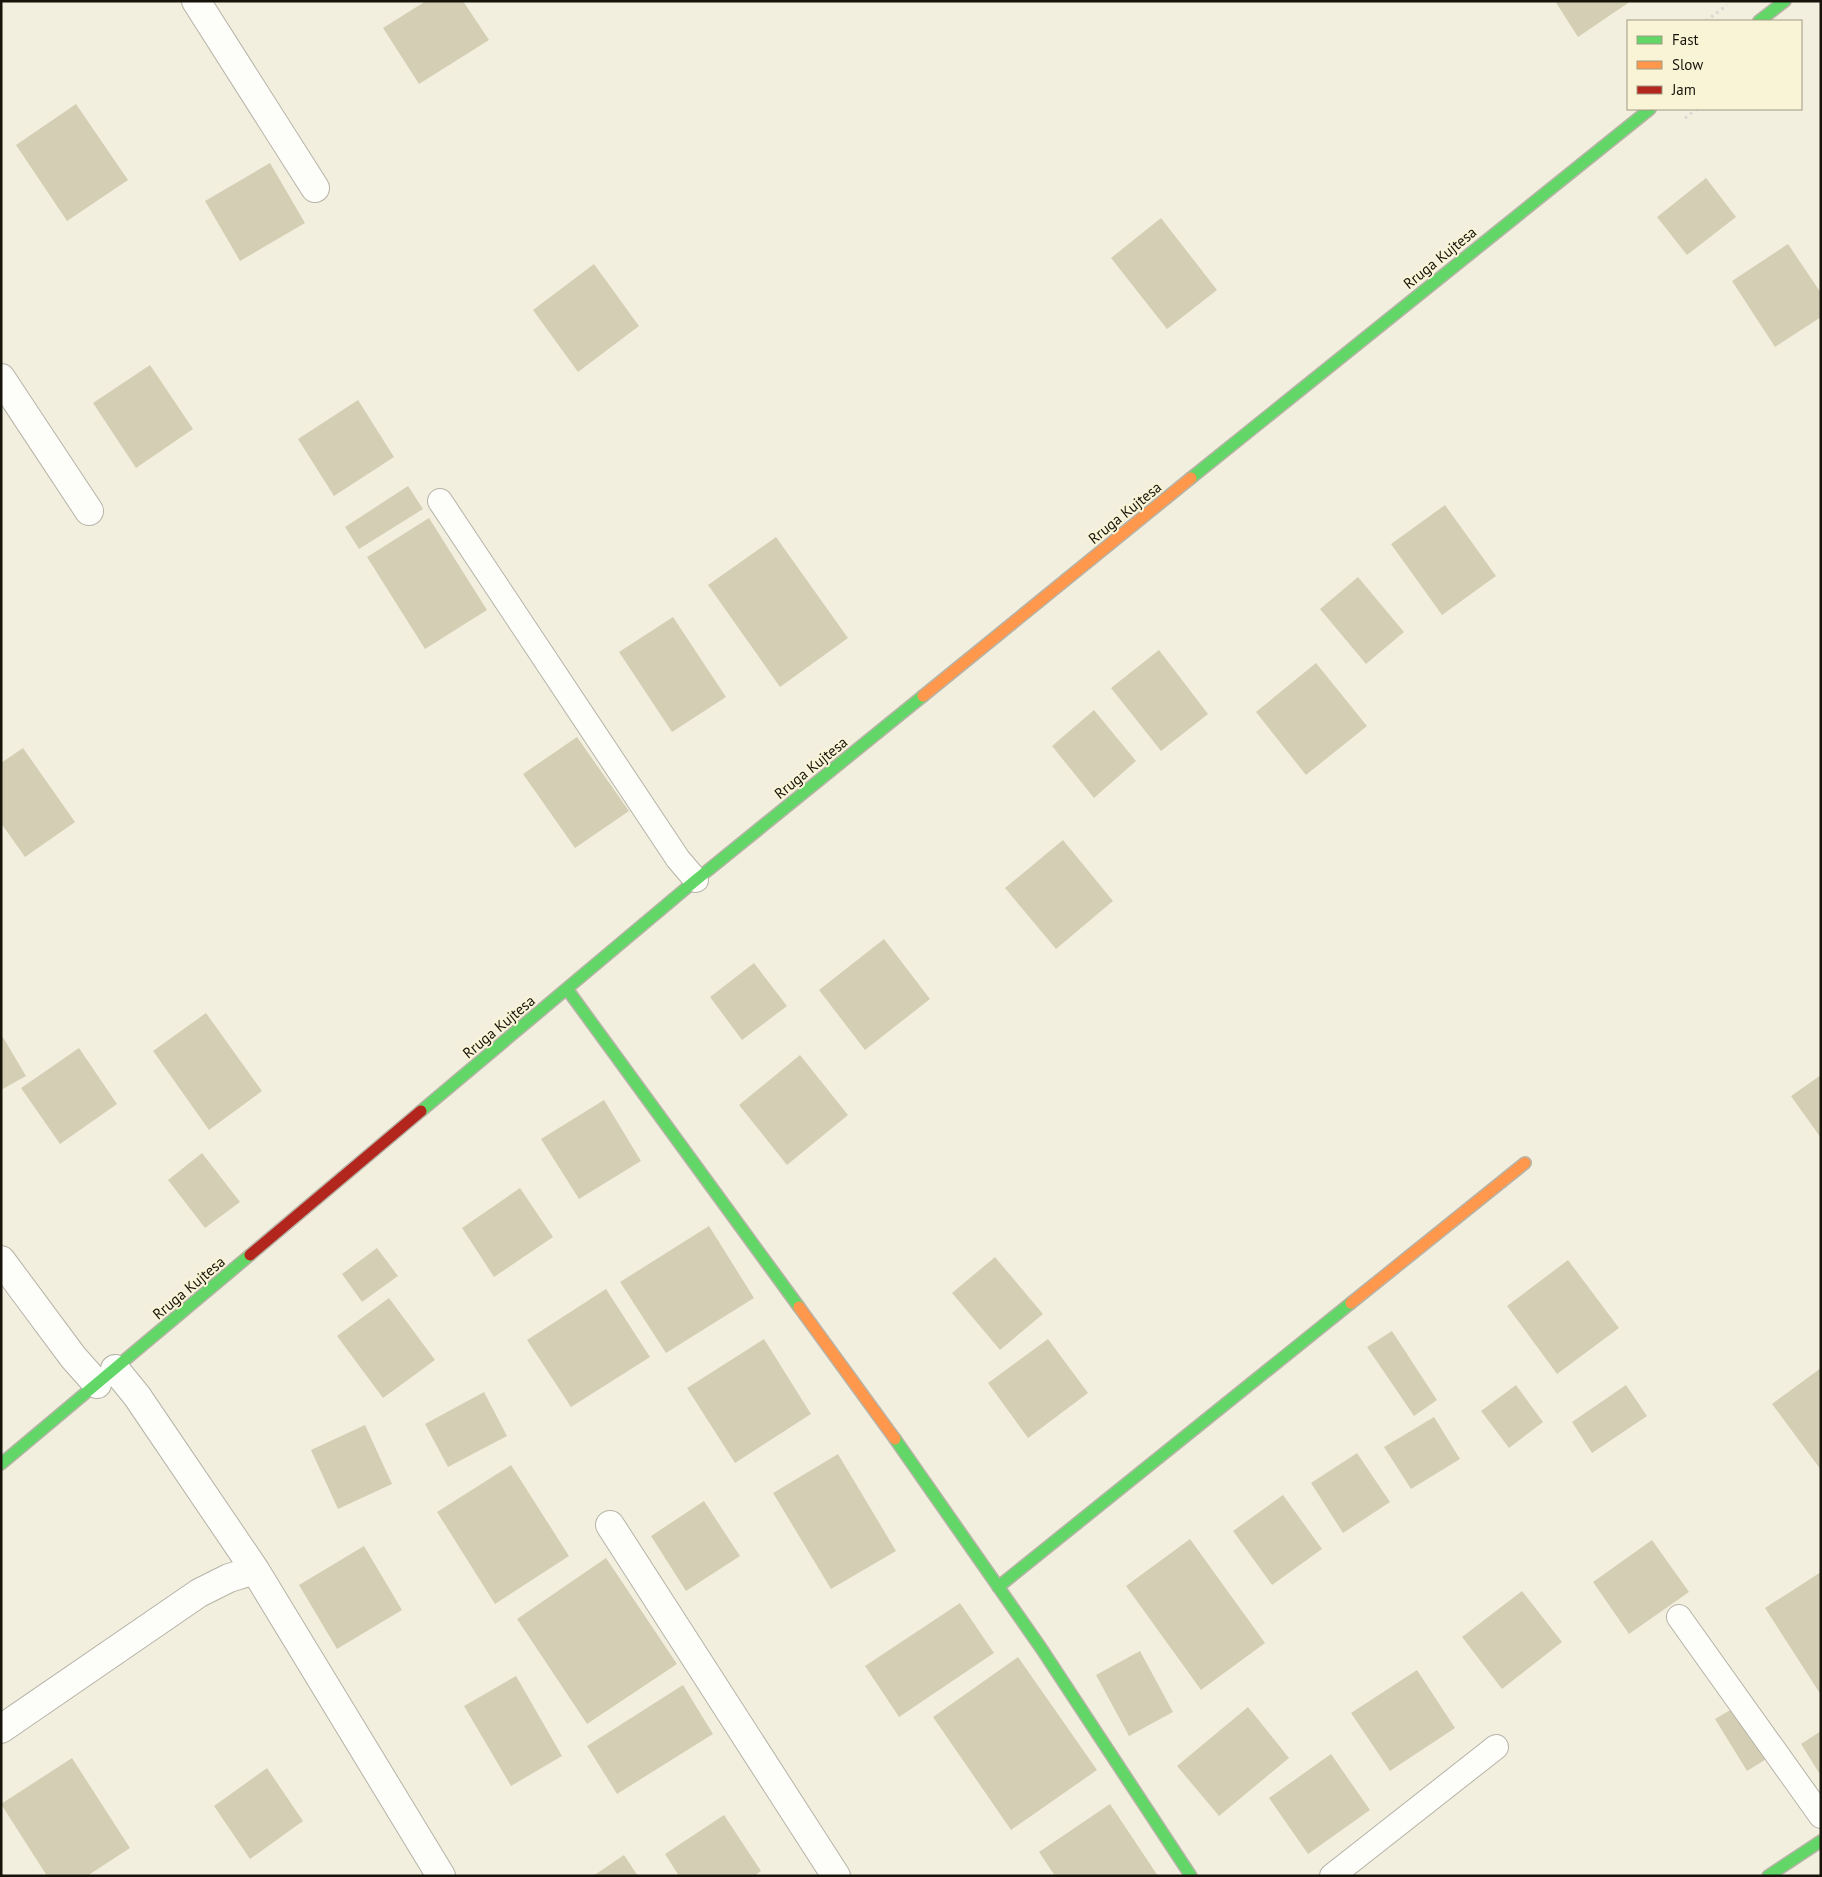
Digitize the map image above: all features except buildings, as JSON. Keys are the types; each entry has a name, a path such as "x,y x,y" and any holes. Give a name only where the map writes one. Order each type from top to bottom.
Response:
{"street":[{"path":"196,1 315,188"},
{"path":"1760,20 1785,1"},
{"name":"Rruga Kujtesa","path":"1,1464 696,880 1348,350 1649,110"},
{"path":"1,378 89,511"},
{"path":"567,989 874,1410 1040,1648 1191,1876"},
{"path":"998,1587 1525,1163"},
{"path":"1,1260 73,1357 137,1396 255,1570 441,1876"},
{"path":"610,1525 836,1876"},
{"path":"1,1729 198,1594 229,1578 255,1570"},
{"path":"1768,1876 1821,1841"}],"lane":[{"path":"440,501 673,851 696,880"},
{"path":"1679,1617 1821,1816"},
{"path":"1332,1876 1496,1747"}],"path":[{"path":"1707,20 1732,1"}],"traffic: fast":[{"path":"1760,20 1785,1"},
{"path":"1191,478 1649,110"},
{"path":"421,1111 696,880 923,696"},
{"path":"567,989 799,1307"},
{"path":"1,1464 250,1255"},
{"path":"998,1587 1351,1303"},
{"path":"895,1439 1041,1648 1191,1876"},
{"path":"1768,1876 1821,1841"}],"traffic: slow":[{"path":"923,696 1191,478"},
{"path":"1351,1303 1525,1163"},
{"path":"799,1307 895,1439"}],"traffic: jam":[{"path":"250,1255 421,1111"}]}
